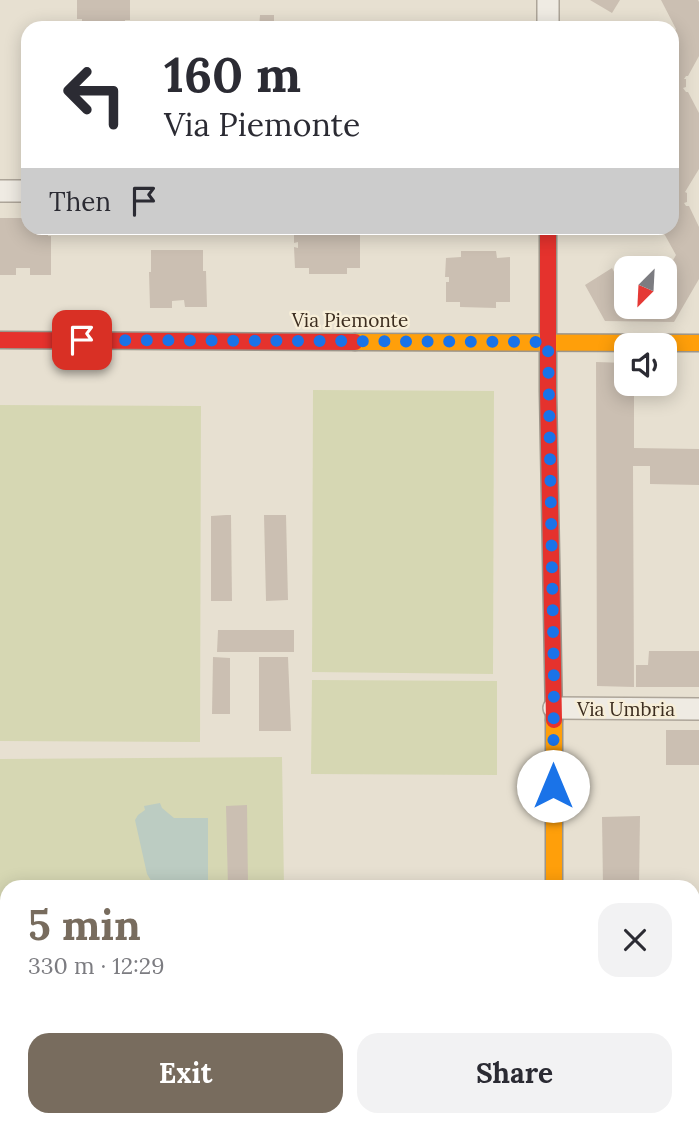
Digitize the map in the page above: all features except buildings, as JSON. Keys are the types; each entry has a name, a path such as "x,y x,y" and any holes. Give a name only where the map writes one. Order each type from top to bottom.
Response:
{"street":[{"path":"548,0 548,21"},
{"path":"0,191 21,191"},
{"path":"548,235 554,880"},
{"name":"Via Piemonte","path":"0,340 699,343"},
{"name":"Via Umbria","path":"554,708 699,709"}],"green space":[{"path":"313,390 494,391 493,674 312,672"},
{"path":"0,405 201,406 200,742 0,741"},
{"path":"312,680 497,681 497,775 311,774"},
{"path":"282,757 284,880 0,880 0,759"}],"shaded area":[{"path":"160,803 174,818 208,818 208,880 151,880 135,820 145,810 144,806"}],"traffic: slow":[{"path":"355,342 699,343"},
{"path":"554,720 554,880"}],"traffic: jam":[{"path":"548,235 554,720"},
{"path":"0,340 355,342"}],"route":[{"path":"82,340 548,342 554,684 553,786"}]}
